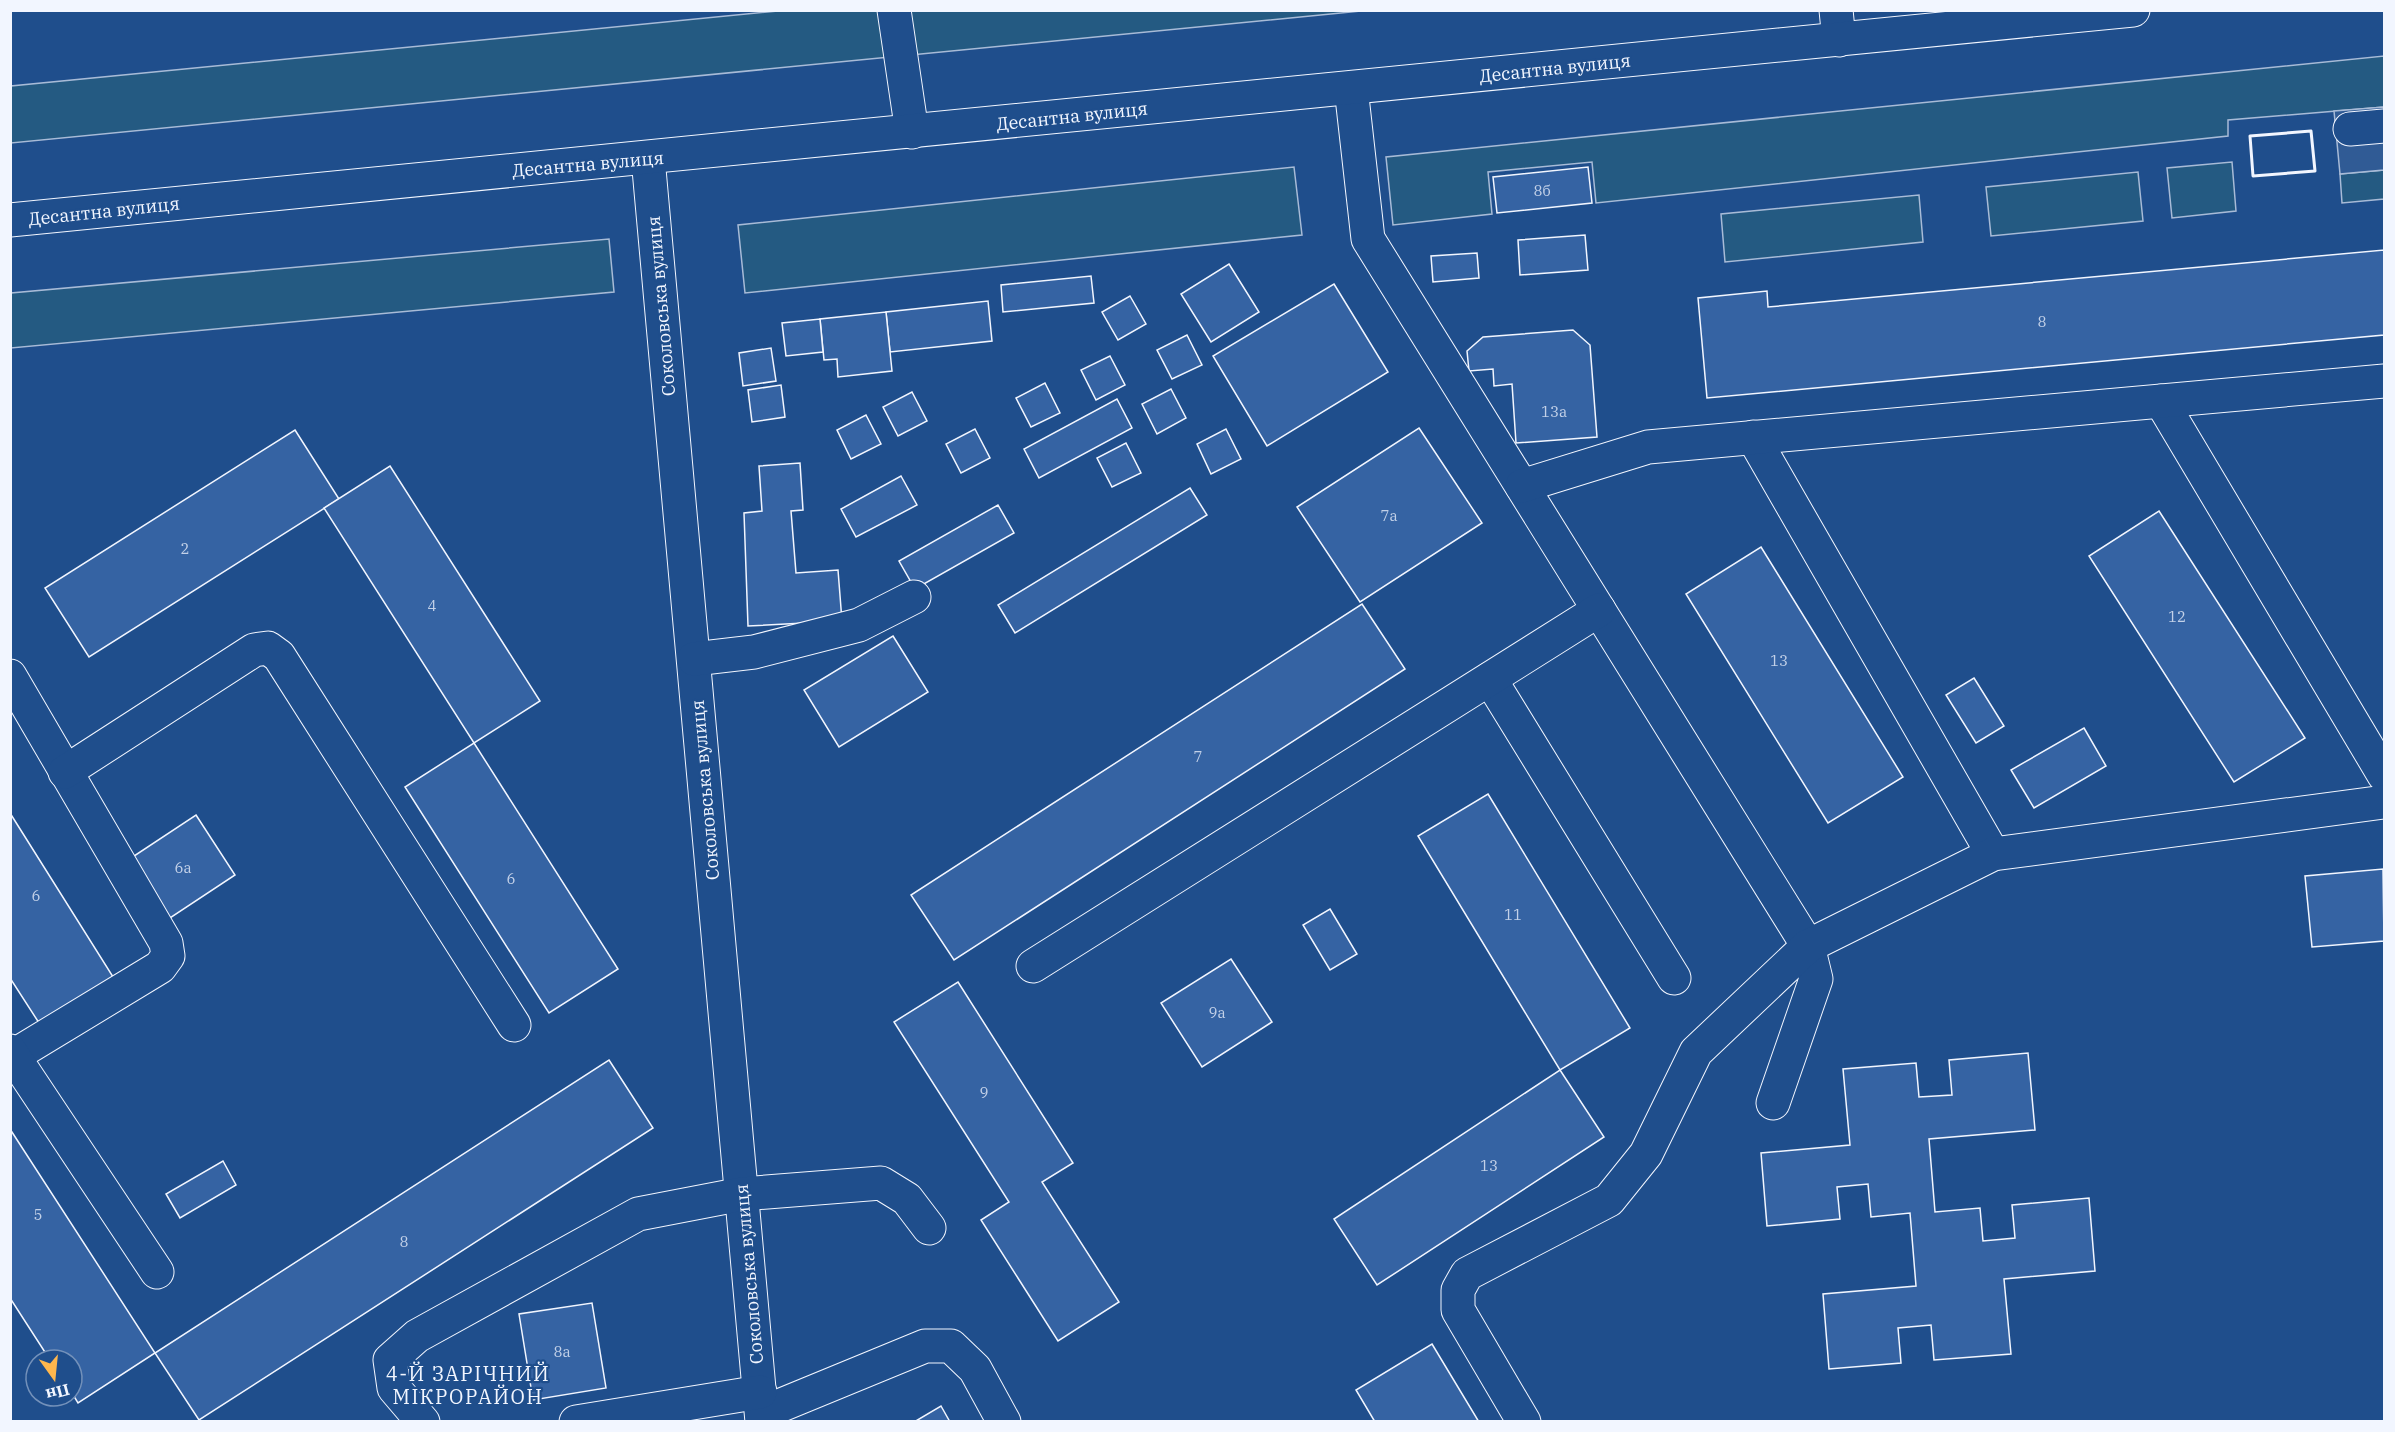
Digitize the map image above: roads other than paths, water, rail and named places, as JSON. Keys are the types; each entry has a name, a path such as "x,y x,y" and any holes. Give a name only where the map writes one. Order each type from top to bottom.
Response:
{"main road":[{"path":"894,10 912,132"},
{"name":"Десантна вулиця","path":"10,220 1351,88 1838,25 2133,10"},
{"path":"1351,88 1368,239 1808,946 1816,979 1773,1102"},
{"path":"2350,129 2385,126"},
{"name":"Соколовська вулиця","path":"648,158 761,1409"},
{"path":"1522,486 1648,447 2385,381"},
{"path":"2161,401 2385,775"},
{"path":"1754,438 1992,854"},
{"path":"694,659 754,652 859,625 914,597"},
{"path":"1033,966 1599,610"},
{"path":"65,772 254,650 268,648 279,656 514,1025"},
{"path":"10,676 166,943 168,956 160,968 11,1055 157,1272"},
{"path":"1490,679 1674,978"},
{"path":"1524,1422 1458,1310 1458,1290 1467,1274 1609,1200 1646,1154 1696,1052 1808,946 1992,854 2385,802"},
{"path":"423,1422 393,1388 390,1360 417,1336 638,1214 742,1194 881,1183 907,1199 930,1228"},
{"path":"576,1422 761,1409 925,1346 951,1346 975,1369 1004,1422"}],"district":[{"name":"4-Й ЗАРІЧНИЙ МІКРОРАЙОН","path":"468,1384"}]}
